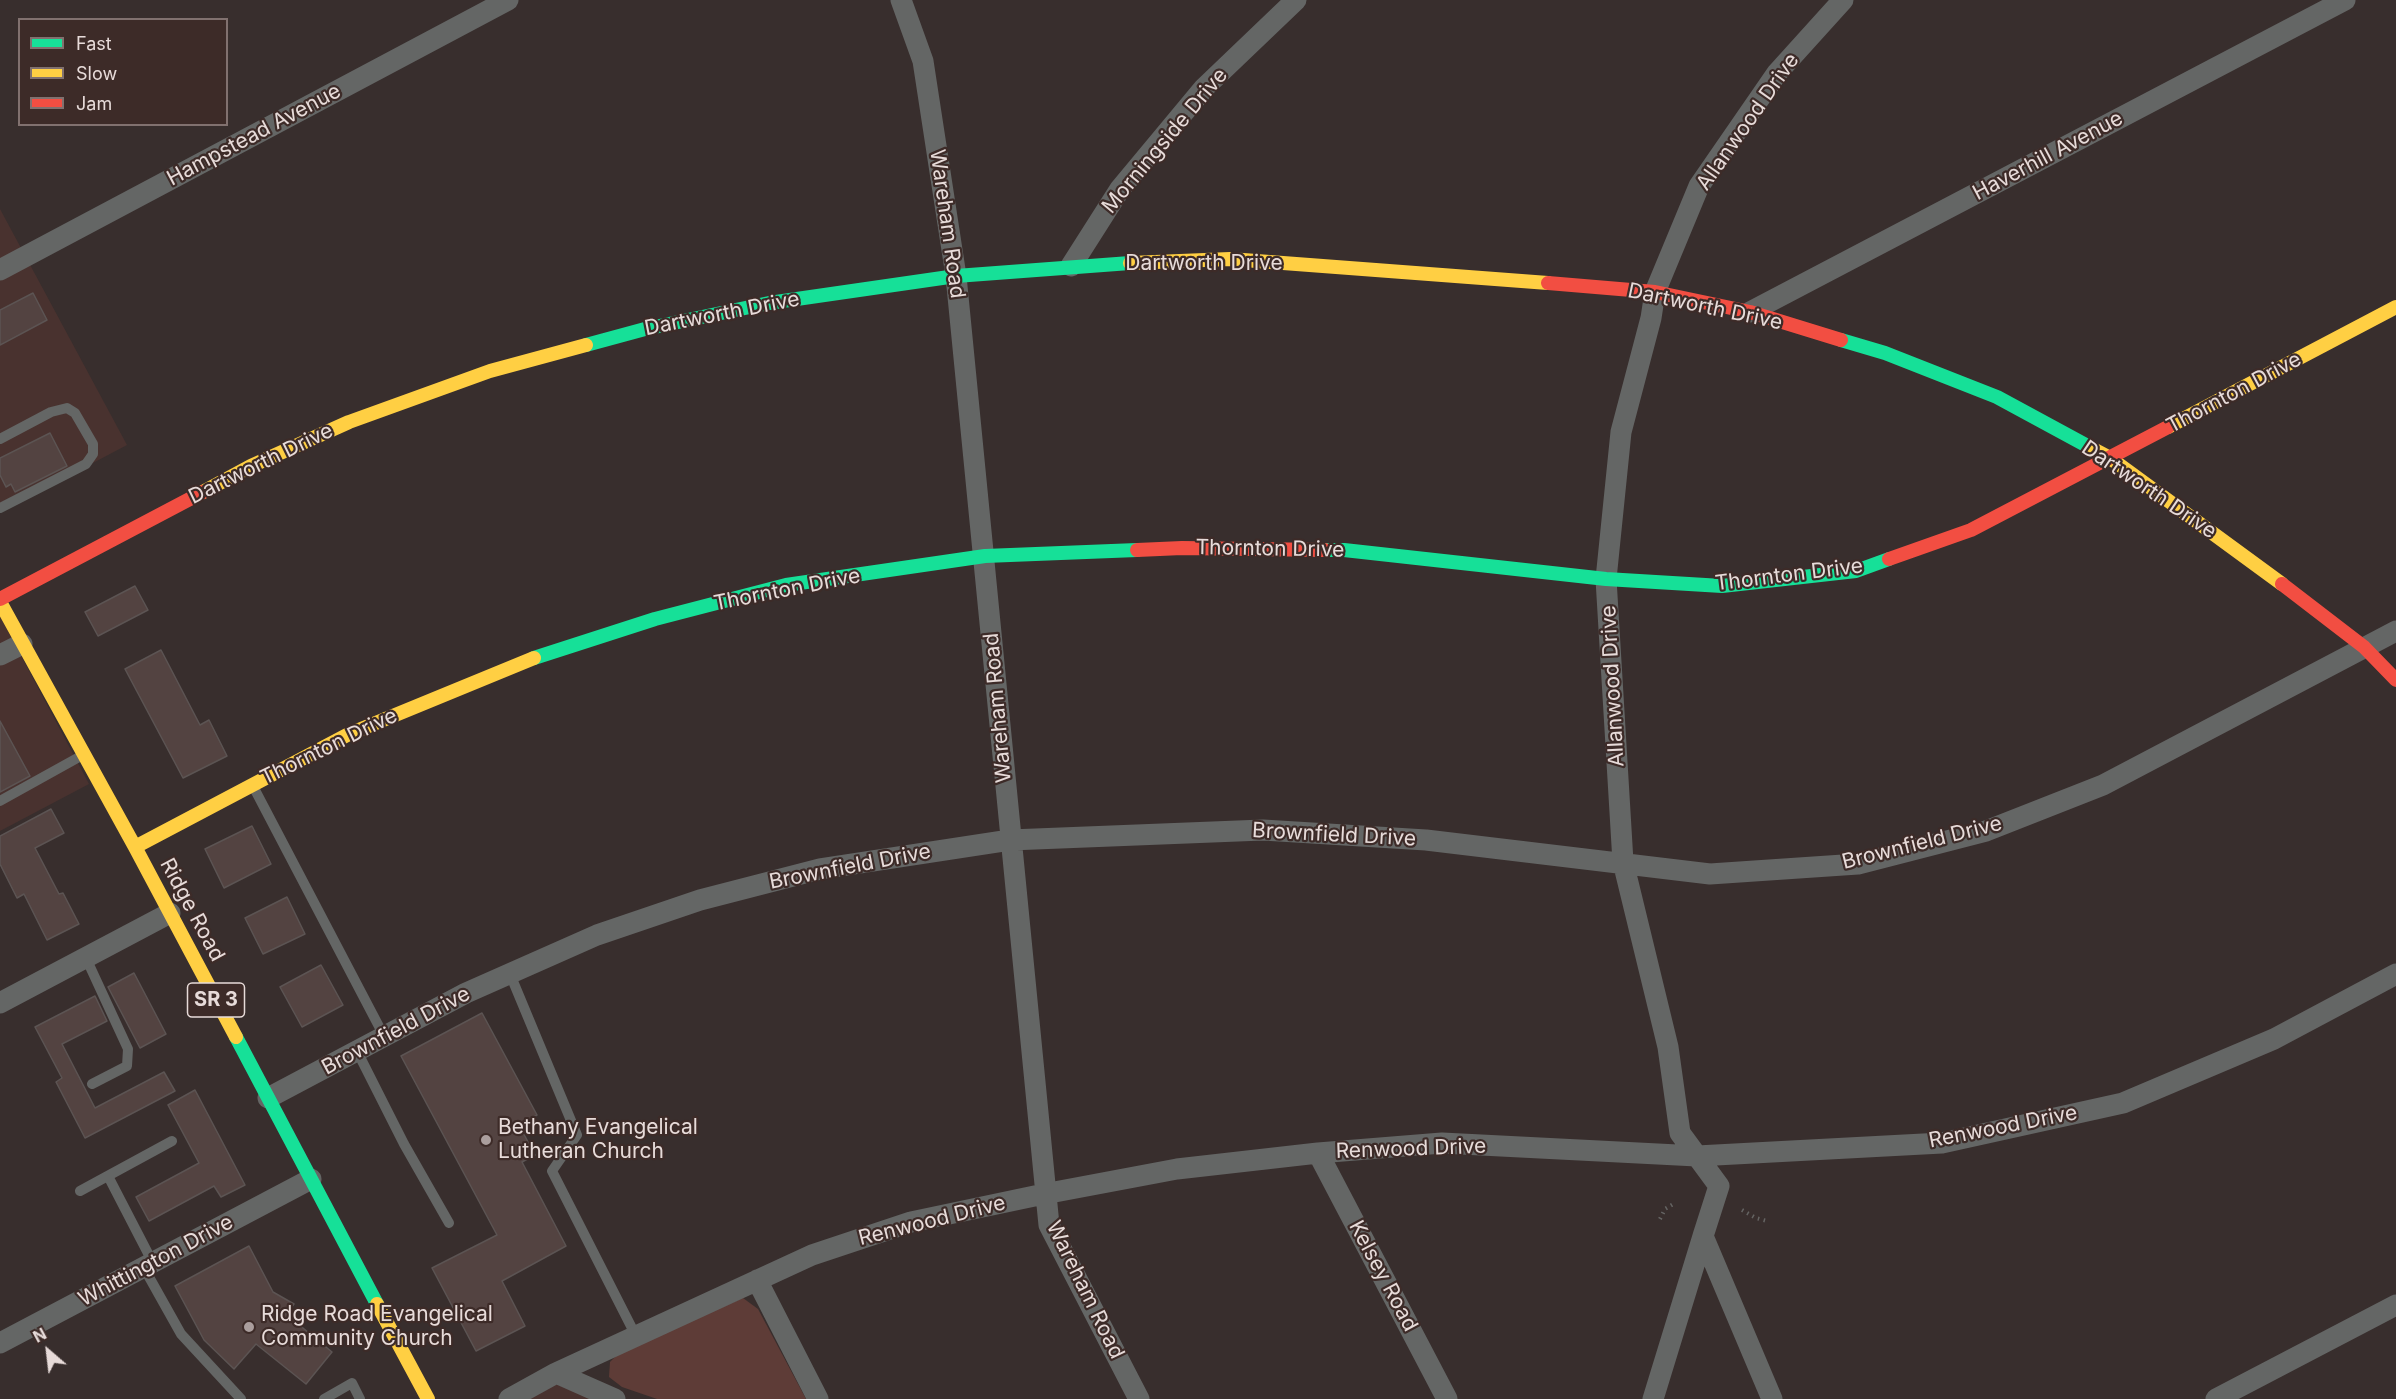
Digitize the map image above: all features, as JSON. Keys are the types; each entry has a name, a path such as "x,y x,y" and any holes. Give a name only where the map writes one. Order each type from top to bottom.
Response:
{"street":[{"name":"Hampstead Avenue","path":"0,270 508,0"},
{"name":"Wareham Road","path":"901,0 923,61 956,276 985,556 1044,1194 1049,1225 1139,1399"},
{"name":"Morningside Drive","path":"1071,266 1120,189 1204,88 1296,0"},
{"name":"Allanwood Drive","path":"1703,1236 1719,1186 1680,1133 1668,1047 1623,862 1606,579 1621,432 1655,292 1699,186 1777,73 1843,0"},
{"name":"Haverhill Avenue","path":"1750,312 2345,0"},
{"name":"Dartworth Drive","path":"0,601 251,466 349,422 490,371 645,328 769,303 956,276 1071,266 1230,259 1655,292 1750,312 1885,353 1987,393 2110,458 2292,591 2364,647 2396,681"},
{"name":"Thornton Drive","path":"135,847 349,734 517,664 655,619 786,585 985,556 1182,548 1344,550 1606,579 1722,586 1856,571 1971,530 2396,307"},
{"name":"Ridge Road","path":"0,601 135,847 428,1399"},
{"name":"Brownfield Drive","path":"268,1098 466,993 597,935 700,900 820,869 1010,840 1263,830 1426,840 1710,874 1858,864 1986,831 2103,785 2396,631"},
{"path":"0,656 22,644"},
{"path":"0,1003 170,913"},
{"name":"Renwood Drive","path":"509,1399 556,1373 812,1255 911,1222 1178,1169 1318,1153 1442,1143 1697,1156 1942,1143 2123,1103 2274,1039 2396,974"},
{"name":"Kelsey Road","path":"1318,1153 1447,1399"},
{"name":"Whittington Drive","path":"0,1343 311,1179"},
{"path":"1653,1399 1703,1236"},
{"path":"1703,1236 1772,1399"},
{"path":"757,1280 818,1399"},
{"path":"2216,1399 2396,1305"},
{"path":"556,1373 615,1399"}],"lane":[{"path":"0,439 51,412 67,408 75,413 93,444 93,454 86,464 0,508"},
{"path":"0,801 83,754"},
{"path":"28,774 40,779"},
{"path":"253,785 384,1036"},
{"path":"86,958 128,1049 127,1066 92,1084"},
{"path":"510,974 577,1135 552,1171 636,1336"},
{"path":"357,1051 404,1144 448,1223"},
{"path":"80,1191 172,1141"},
{"path":"108,1176 181,1334 241,1399"},
{"path":"324,1399 352,1383 360,1399"}],"path":[{"path":"1660,1219 1665,1209 1675,1203"},
{"path":"1742,1209 1756,1218 1767,1221"}],"shaded area":[{"path":"0,209 127,445 0,512"},
{"path":"0,616 89,784 0,831"},
{"path":"743,1298 758,1309 806,1399 657,1399 622,1387 609,1377 610,1362 621,1351"},
{"path":"556,1384 593,1399 526,1399"}],"building":[{"path":"33,293 47,320 0,345 0,310"},
{"path":"50,433 67,466 15,492 11,484 6,487 0,475 0,458"},
{"path":"135,586 148,610 98,636 85,612"},
{"path":"161,650 200,725 209,720 227,756 183,778 125,669"},
{"path":"0,721 30,776 0,792"},
{"path":"51,809 64,833 35,848 59,894 63,893 79,924 47,940 24,894 17,898 0,864 0,836"},
{"path":"252,826 271,864 224,888 205,849"},
{"path":"287,897 305,934 263,954 245,918"},
{"path":"321,965 343,1005 302,1027 280,987"},
{"path":"134,973 166,1034 140,1048 108,987"},
{"path":"95,996 107,1021 62,1044 95,1108 164,1072 175,1091 85,1138 56,1082 62,1078 35,1027"},
{"name":"Bethany Evangelical Lutheran Church","path":"482,1013 537,1115 519,1125 535,1155 522,1162 566,1246 502,1281 525,1326 476,1351 432,1268 497,1235 401,1056"},
{"path":"195,1090 245,1185 221,1197 214,1186 149,1221 136,1197 199,1163 168,1105"},
{"name":"Ridge Road Evangelical Community Church","path":"249,1246 273,1292 294,1304 286,1314 332,1352 306,1384 256,1344 234,1369 204,1340 175,1286"}],"traffic: fast":[{"path":"586,345 645,329 769,303 956,276 1130,263"},
{"path":"1841,340 1885,353 1997,397 2093,449"},
{"path":"534,658 655,619 786,585 985,556 1137,550"},
{"path":"1325,550 1344,550 1606,579 1722,586 1856,571 1889,559"},
{"path":"236,1037 377,1304"}],"traffic: slow":[{"path":"1130,263 1230,259 1548,283"},
{"path":"2168,427 2396,307"},
{"path":"203,492 251,466 349,422 490,371 586,345"},
{"path":"2093,449 2110,458 2282,584"},
{"path":"0,602 135,847 236,1037"},
{"path":"135,847 349,734 534,658"},
{"path":"377,1304 428,1399"}],"traffic: jam":[{"path":"1548,283 1655,292 1750,312 1841,340"},
{"path":"1889,559 1971,530 2168,427"},
{"path":"0,599 203,492"},
{"path":"1137,550 1182,548 1325,550"},
{"path":"2282,584 2364,647 2396,680"}],"place":[{"name":"Bethany Evangelical Lutheran Church","path":"486,1140"},
{"name":"Ridge Road Evangelical Community Church","path":"249,1327"}]}
